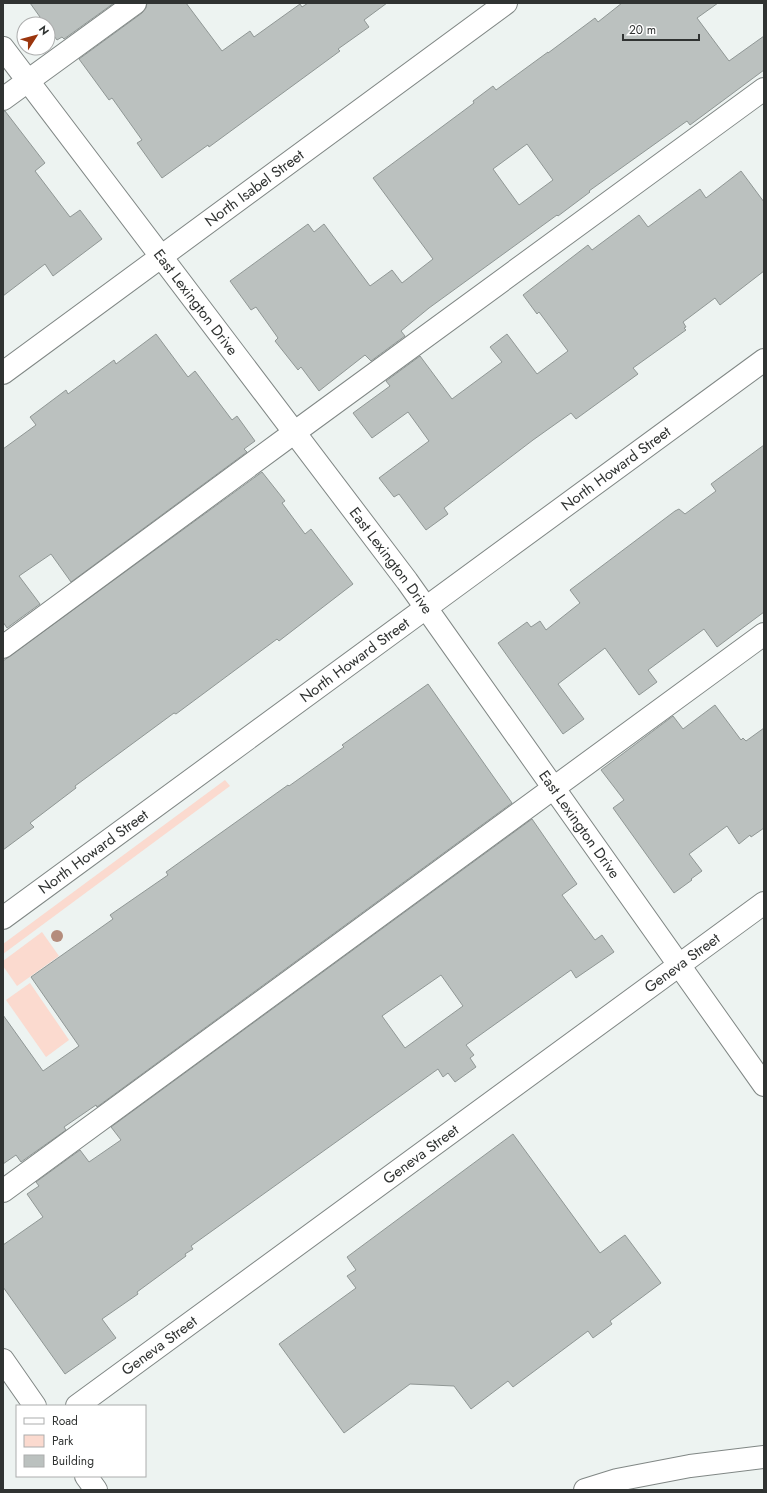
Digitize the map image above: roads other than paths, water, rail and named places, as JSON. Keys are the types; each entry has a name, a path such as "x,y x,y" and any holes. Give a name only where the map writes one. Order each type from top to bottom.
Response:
{"street":[{"path":"3,99 135,3"},
{"name":"North Isabel Street","path":"3,373 506,3"},
{"name":"East Lexington Drive","path":"3,48 27,82 295,432 426,608 764,1085"},
{"path":"3,647 764,89"},
{"name":"North Howard Street","path":"3,918 764,360"},
{"path":"3,1191 764,634"},
{"name":"Geneva Street","path":"78,1405 764,903"},
{"path":"3,1360 34,1405"},
{"path":"585,1490 617,1480 690,1466 764,1457"},
{"path":"87,1477 96,1490"}]}
